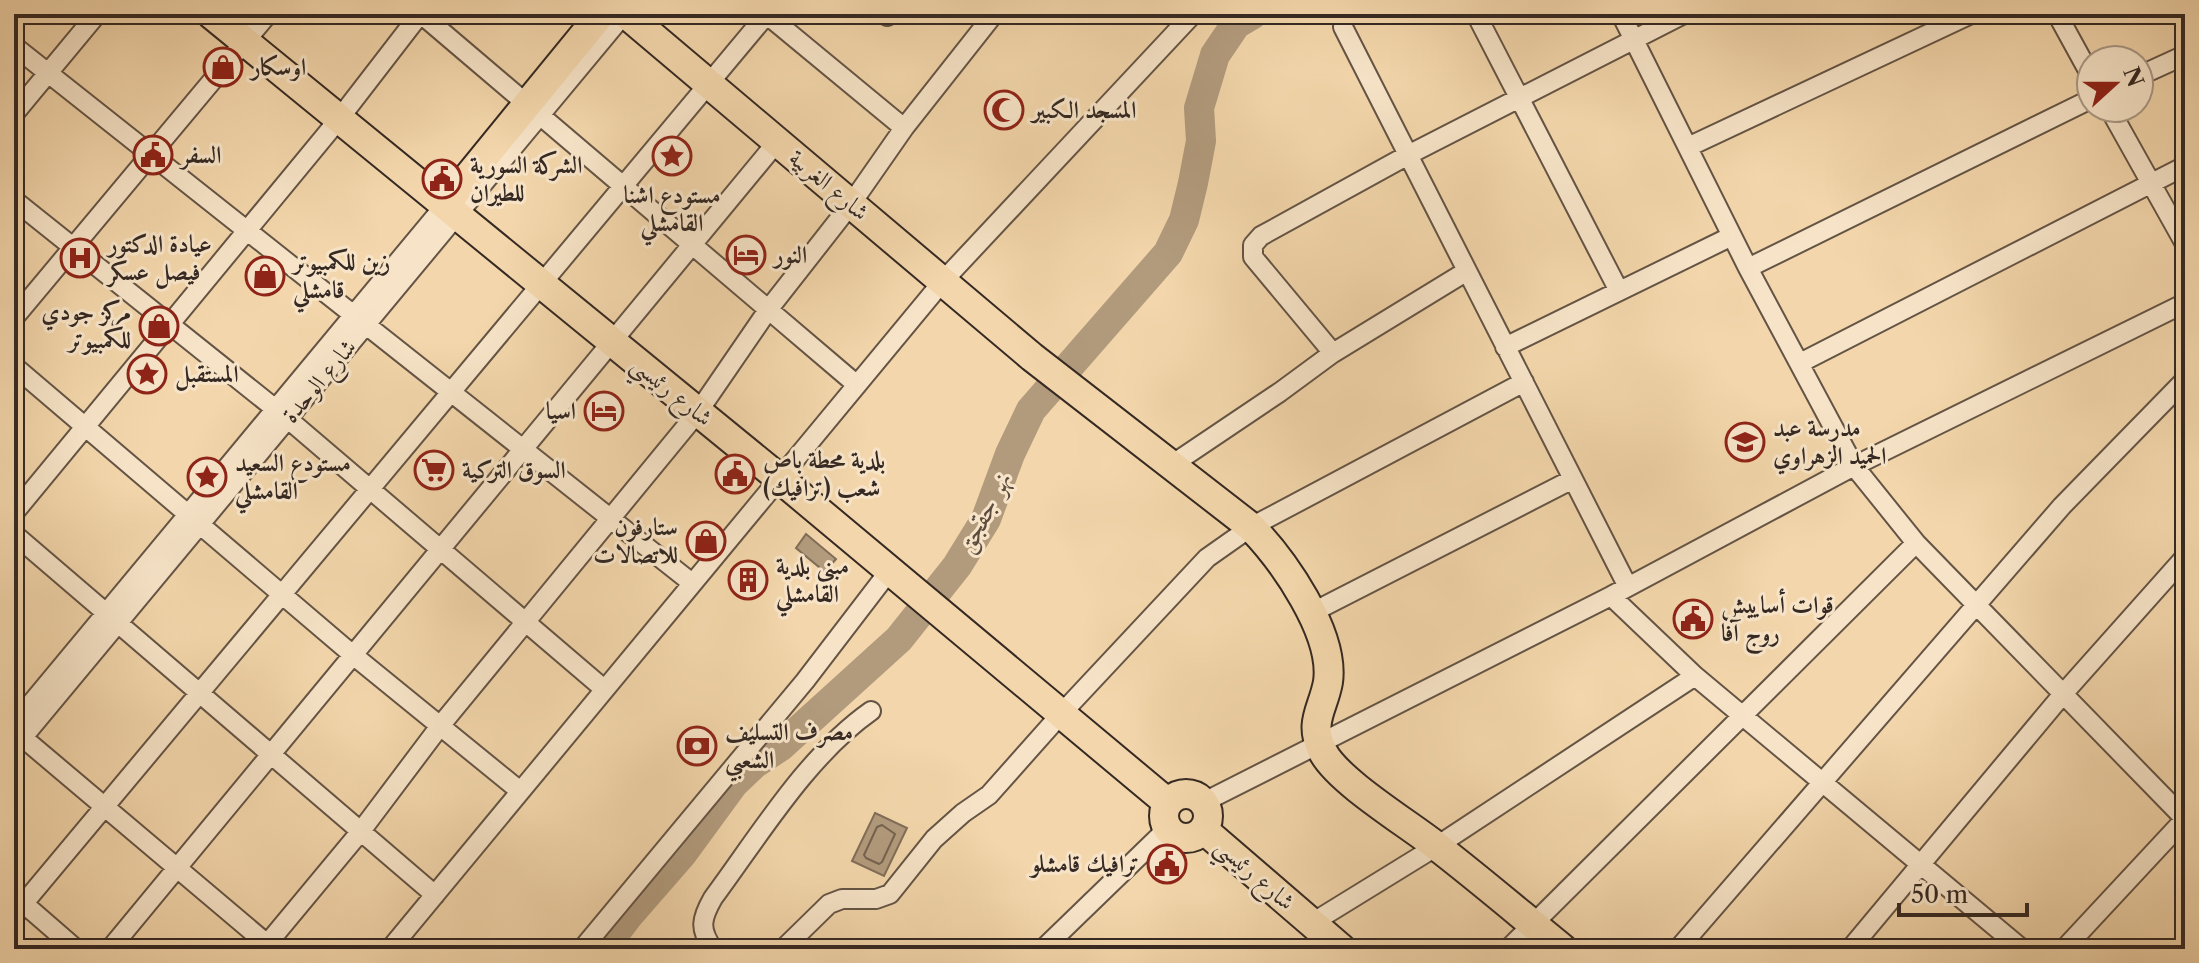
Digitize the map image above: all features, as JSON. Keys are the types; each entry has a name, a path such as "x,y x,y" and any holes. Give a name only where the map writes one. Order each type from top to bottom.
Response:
{"highway":[{"name":"شارع رئيسي","path":"211,14 976,641 1061,714 1168,815"},
{"name":"شارع الوحدة","path":"451,210 534,111 601,14"},
{"name":"شارع الغربية","path":"625,14 1032,357 1251,527 1294,578 1311,613 1329,670 1315,725 1319,743"},
{"path":"1319,743 1332,766 1343,776 1437,846 1563,949"},
{"path":"1182,794 1198,797 1204,816 1190,838 1174,834 1168,815 1182,794"},
{"name":"شارع رئيسي","path":"1204,816 1342,949"}],"street":[{"path":"14,114 97,14"},
{"path":"14,318 268,14"},
{"path":"14,513 339,119 420,14 857,385"},
{"name":"شارع الوحدة","path":"534,111 625,14"},
{"path":"76,949 17,905 200,693 767,14 904,128"},
{"path":"16,735 267,947 361,831 440,726 698,412 768,310 994,14"},
{"path":"1621,14 1748,268 1854,466 1916,543 2185,819 2064,949"},
{"path":"1333,353 1253,257 1253,245 1261,236 1408,155 1684,14"},
{"path":"1688,147 1971,14"},
{"path":"2057,14 2075,47"},
{"path":"390,949 943,281 1183,17"},
{"path":"1478,18 1619,291"},
{"path":"1343,27 1628,587"},
{"path":"14,46 692,583"},
{"path":"2155,69 2185,55"},
{"path":"1748,268 2075,107"},
{"path":"2118,124 2185,244"},
{"path":"110,949 777,142"},
{"path":"1800,363 2185,166"},
{"path":"14,200 282,414 604,689"},
{"name":"شارع الوحدة","path":"16,735 451,210"},
{"path":"1505,347 1732,236"},
{"path":"1170,466 1333,353 1467,271"},
{"path":"1204,816 1319,743 1611,596 1854,466 2185,303"},
{"path":"14,366 353,655 520,791"},
{"path":"1678,949 2062,506 2185,380"},
{"path":"783,949 829,904 842,899 876,899 890,894 934,839 989,795 1207,558 1251,527 1524,382"},
{"path":"1311,613 1573,479"},
{"path":"14,534 435,895"},
{"path":"1508,949 1916,543"},
{"path":"1850,949 2063,694 2185,557"},
{"path":"582,949 896,575"},
{"path":"1611,596 1695,676 2022,949"},
{"path":"1312,923 1437,846 1695,676"},
{"path":"713,949 701,929 703,915 713,898 798,784 849,727 871,711"},
{"path":"1043,949 1168,815"}],"water":[{"path":"806,534 836,559 825,572 796,548"},
{"path":"875,813 907,828 884,876 852,861"}],"waterway":[{"name":"نهر جقجق","path":"603,949 682,854 734,783 754,764 781,746 899,639 957,566 986,519 1010,454 1031,410 1168,253 1184,220 1193,183 1201,141 1199,108 1215,55 1236,24 1253,14"}],"place":[{"name":"اوسكار","path":"223,67"},
{"name":"المسجد الكبير","path":"1004,110"},
{"name":"السفر","path":"153,155"},
{"name":"مستودع اشنا القامشلي","path":"672,156"},
{"name":"الشركة السورية للطيران","path":"442,179"},
{"name":"النور","path":"746,255"},
{"name":"عيادة الدكتور فيصل عسكر","path":"80,258"},
{"name":"زين للكمبيوتر قامشلي","path":"265,276"},
{"name":"مركز جودي للكمبيوتر","path":"159,326"},
{"name":"المستقبل","path":"147,374"},
{"name":"اسيا","path":"604,411"},
{"name":"مدرسة عبد الحميد الزهراوي","path":"1745,442"},
{"name":"السوق التركية","path":"434,470"},
{"name":"بلدية محطة باص شعب (ترافيك)","path":"735,474"},
{"name":"مستودع السعيد القامشلي","path":"207,477"},
{"name":"ستارفون للاتصالات","path":"706,541"},
{"name":"مبنى بلدية القامشلي","path":"748,580"},
{"name":"قوات أساييش روج آفا","path":"1693,619"},
{"name":"مصرف التسليف الشعبي","path":"697,746"},
{"name":"ترافيك قامشلو","path":"1167,864"}]}
